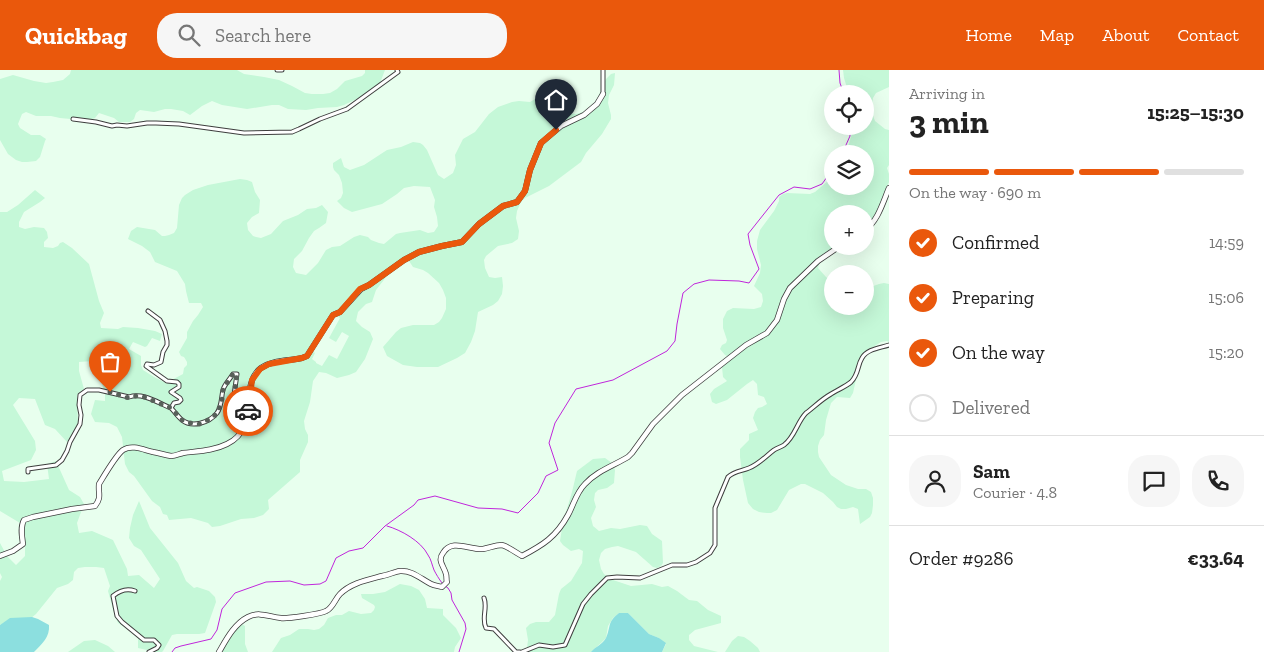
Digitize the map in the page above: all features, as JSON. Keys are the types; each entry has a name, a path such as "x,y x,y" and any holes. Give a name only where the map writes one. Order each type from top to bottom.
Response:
{"street":[{"path":"277,70 282,70"},
{"path":"73,119 112,126 156,123 244,132 292,132 340,112 354,104 398,72 397,70"},
{"path":"0,556 13,551 23,544 22,523 24,520 72,509 95,506 100,495 99,484 124,449 130,447 137,448 171,456 212,449 228,444 242,433 248,413 252,380 260,369 269,364 307,356 333,315 340,312 360,289 376,281 404,260 419,252 462,242 479,224 503,206 517,202 525,191 530,170 541,143 561,126 584,115 597,104 603,94 603,70"},
{"path":"874,222 889,188"},
{"path":"219,652 229,635 247,617 259,613 288,618 327,611 346,589 365,581 401,571 413,573 431,584 442,587 447,582 446,574 440,561 443,551 450,546 457,544 484,549 503,545 522,556 537,548 557,533 569,514 579,492 595,475 628,457 653,424 682,396 746,345 767,333 777,320 790,288 827,255"},
{"path":"148,312 163,324 167,341 161,362 154,365 147,364 146,366 167,381 179,384 179,388 171,392 181,400 174,403 171,408"},
{"path":"484,598 486,602 484,625 486,628 494,629 516,652 521,652 539,644 553,647 565,645 583,604 606,578 640,578 672,565 687,565 696,562 710,553 715,545 715,508 728,477 750,468 783,446 790,440 800,420 806,414 829,395 850,383 859,369 862,358 869,351 889,345"},
{"path":"28,472 28,470 56,465 62,460 80,424 82,415 79,405 80,395 87,390 99,390 129,398 142,396 171,408 182,420 193,424 200,424 206,422 218,412 223,389 233,374 237,374 234,395 237,399 244,401 243,409 248,413"},
{"path":"135,591 118,591 113,596 117,616 144,640 154,640 159,645 149,652"}],"green space":[{"path":"71,70 237,70 244,74 279,80 305,93 323,94 337,89 345,81 362,76 365,70 385,70 380,83 369,93 337,107 306,110 288,109 279,105 272,105 247,109 222,105 212,101 190,115 183,111 171,109 154,112 140,110 130,122 119,122 114,118 99,113 95,118 81,120 36,116 26,112 22,114 18,124 20,128 31,135 40,135 46,139 40,157 36,161 22,162 16,160 8,154 0,140 0,79 13,75 46,83 63,80 70,74"},
{"path":"843,70 889,70 889,87 876,93 874,96 874,85 846,85"},
{"path":"615,73 614,85 609,95 608,103 611,119 602,134 581,162 549,186 521,202 516,218 519,231 518,239 512,243 498,246 486,256 484,260 485,268 489,277 502,277 502,294 493,305 478,312 475,331 465,353 438,367 403,365 387,356 383,347 401,328 413,325 434,325 442,318 446,309 446,298 443,290 439,283 428,273 413,267 407,258 394,267 376,290 372,302 366,304 358,312 356,321 370,332 373,339 365,359 356,372 337,378 319,372 313,381 310,402 304,421 308,442 300,460 300,472 268,500 269,509 263,515 212,527 208,523 191,518 169,520 167,515 163,514 160,507 152,501 129,472 125,464 122,437 117,427 109,423 95,422 91,414 95,400 105,401 105,393 101,381 119,383 121,374 101,371 93,361 79,362 79,371 84,389 77,395 78,427 67,442 55,429 45,425 35,399 19,398 13,405 35,441 36,450 31,460 2,471 4,481 24,482 49,479 47,464 56,461 69,490 80,497 84,504 77,523 79,533 92,531 113,540 127,569 128,576 139,575 154,588 160,579 141,550 134,546 129,538 133,515 139,501 150,528 178,563 186,581 194,588 197,587 209,591 215,597 216,602 205,633 172,635 162,652 152,652 138,648 138,638 130,630 118,623 108,591 110,586 104,568 85,567 78,568 74,572 73,580 57,588 31,618 10,619 0,625 0,581 2,577 0,573 0,543 7,556 16,565 25,556 25,540 20,523 0,511 0,212 7,212 35,190 45,198 24,212 19,222 19,227 25,229 34,227 44,228 48,238 44,242 44,247 53,248 63,242 89,264 104,313 100,323 101,328 138,328 162,334 160,341 152,338 145,347 133,342 129,349 141,356 143,370 166,383 183,374 187,362 179,352 187,338 187,332 203,307 201,303 189,303 185,284 177,271 155,262 150,252 128,239 131,231 137,227 155,230 162,236 174,233 177,228 179,205 185,195 208,185 240,179 247,180 252,182 260,200 259,213 247,223 248,230 253,236 261,238 271,234 283,221 307,209 322,205 328,212 326,223 314,231 302,251 294,259 293,267 296,273 306,275 318,263 326,250 340,246 354,237 360,235 384,244 396,234 420,230 428,233 434,232 438,226 434,207 435,200 430,187 414,186 404,188 382,204 352,212 344,208 337,201 343,193 342,183 339,175 334,170 333,163 341,158 344,167 350,170 364,165 387,150 413,142 420,143 427,150 438,175 444,179 453,173 456,165 455,155 463,139 475,132 489,114 498,107 512,102 530,102 535,99 552,104 553,108 561,112 580,113 586,111 596,101 606,79","holes":["334,316 340,318 329,338 336,342 342,332 349,336 337,359 329,355 322,366 312,359 315,353 312,351"]},
{"path":"874,118 885,129 889,130 889,165 887,168 889,182 880,212 874,219 874,205 824,205 824,255 826,255 820,261 818,268 824,275 824,315 874,315 874,286 884,283 889,284 889,342 881,342 865,352 861,357 853,393 850,398 837,397 831,403 824,435 818,446 819,457 831,475 846,485 858,489 866,489 871,492 873,498 872,513 870,517 860,524 858,509 853,507 841,509 823,493 805,484 789,490 777,510 771,513 759,512 753,509 748,503 743,480 740,449 749,440 749,434 758,430 753,418 755,412 758,408 767,404 764,397 758,395 757,384 753,380 727,400 716,404 712,402 710,394 714,389 727,381 723,377 722,367 729,361 729,357 720,349 727,340 723,328 723,319 727,311 733,308 754,309 761,307 763,301 762,294 754,286 760,273 761,265 757,241 760,230 774,211 779,197 787,193 810,194 824,184 824,195 874,195 874,145 849,145 851,135 874,135"},
{"path":"605,458 612,463 615,470 614,483 595,493 596,507 591,518 593,526 599,531 611,528 647,526 652,534 662,541 663,563 657,568 653,567 636,552 618,546 605,549 601,553 599,560 601,569 610,579 631,586 652,584 662,587 668,586 689,600 697,601 708,610 721,616 721,623 695,630 689,635 689,640 694,646 718,652 662,652 666,644 659,638 649,634 628,613 619,613 608,626 606,638 591,652 524,652 527,648 528,640 526,628 536,622 549,622 555,615 561,589 571,581 582,563 583,551 579,549 571,551 560,541 563,522 577,471 593,459"},
{"path":"400,584 419,590 425,599 427,608 443,609 443,615 456,628 461,638 454,652 272,652 281,638 299,629 319,629 328,618 342,615 349,611 361,614 371,613 374,610 374,605 362,598 361,594 385,592"},
{"path":"240,623 245,626 245,644 248,652 218,652 231,629"},
{"path":"738,636 750,641 760,652 725,652 732,641"},
{"path":"95,640 108,646 115,652 68,652 84,641"}],"shaded area":[{"path":"619,613 628,613 649,634 666,643 662,652 591,652 605,640 611,622"},
{"path":"32,617 49,625 47,637 40,646 34,652 0,652 0,625 10,618"}],"waterway":[{"path":"839,70 841,85"},
{"path":"846,145 850,135"},
{"path":"172,652 175,648 211,639 217,630 222,609 235,593 266,582 290,581 304,585 320,584 326,581 336,558 349,551 363,548 385,526 418,500 435,496 478,508 502,509 518,513 538,493 546,476 558,470 549,443 555,423 576,389 613,380 667,351 675,341 683,293 694,284 709,280 749,283 759,269 748,234 779,195 794,187 810,189 824,181"},
{"path":"387,526 404,533 421,545 442,583"},
{"path":"445,586 451,593 452,600 465,623 466,629 459,652"}],"way so far":[{"path":"110,392 129,398 142,396 171,408 182,420 193,424 200,424 206,422 218,412 223,389 233,374 237,374 234,395 237,399 244,401 243,409 248,413 248,411"}],"route":[{"path":"248,411 252,380 260,369 269,364 307,356 333,315 340,312 360,289 419,252 462,242 479,224 503,206 517,202 525,191 530,170 541,143 556,130"}]}
